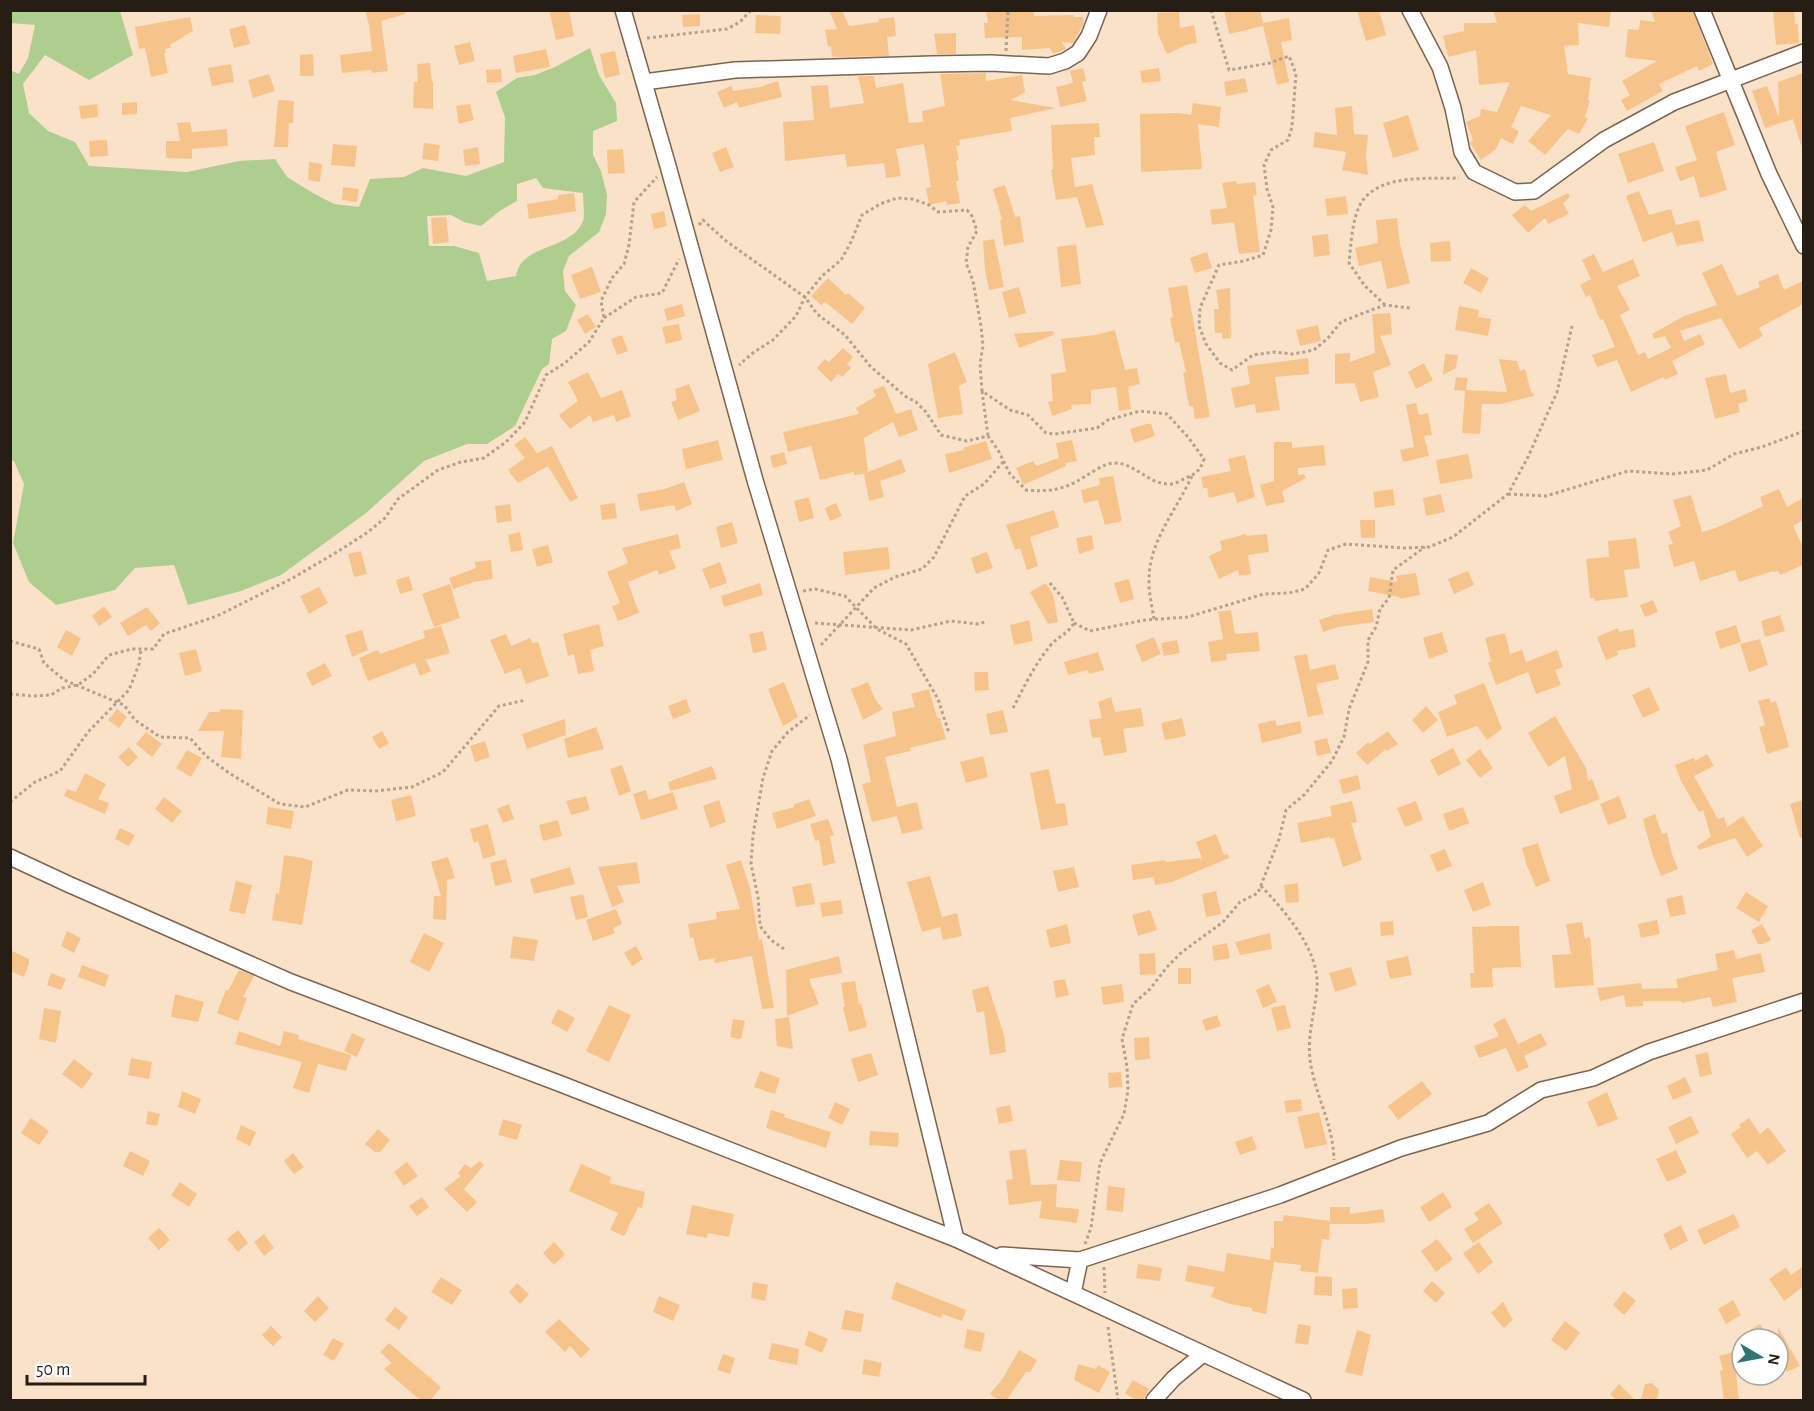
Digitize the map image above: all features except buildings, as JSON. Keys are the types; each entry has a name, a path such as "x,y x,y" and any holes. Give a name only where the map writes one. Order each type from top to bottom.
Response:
{"street":[{"path":"623,10 842,771 956,1239"},
{"path":"644,82 735,70 932,64 1048,66 1065,61 1078,53 1089,36 1099,10"},
{"path":"1410,10 1440,67 1453,108 1462,152 1474,172 1515,192 1534,191 1604,140 1674,102 1803,52"},
{"path":"1702,10 1769,174 1803,246"},
{"path":"10,856 68,884 291,982 561,1084 956,1239 1303,1401"},
{"path":"991,1255 1080,1260 1259,1202 1401,1148 1488,1123 1541,1090 1593,1078 1649,1052 1803,1000"},
{"path":"1073,1293 1080,1260"},
{"path":"1154,1401 1174,1378 1203,1353"}],"path":[{"path":"631,38 653,38 727,29 740,22 752,10"},
{"path":"1005,64 1008,10"},
{"path":"1211,10 1229,70 1270,63 1289,56 1296,74 1292,127 1288,140 1271,150 1264,165 1267,189 1273,207 1271,231 1263,255 1220,265 1200,308 1199,326 1206,344 1220,363 1232,370 1253,356 1274,352 1293,354 1314,350 1329,338 1341,322 1385,305 1410,308"},
{"path":"1214,16 1219,10"},
{"path":"604,318 601,301 612,278 624,264 634,202 644,189 669,166"},
{"path":"1385,305 1365,286 1349,263 1354,224 1363,200 1386,182 1482,177"},
{"path":"727,376 754,352 773,340 796,316 805,297 822,276 841,260 862,215 880,204 897,198 912,199 929,205 938,212 967,210 972,216 977,231 968,247 966,263 973,281 981,326 983,346 980,364 982,391 988,436 1010,474 1026,490 1052,492 1094,470 1113,463 1133,467 1141,475 1170,485 1192,476 1202,468 1204,459 1167,414 1140,411 1108,420 1097,428 1055,434 1046,433 1028,415 1010,410 982,391"},
{"path":"10,694 51,695 62,688 78,685 93,674 108,656 132,649 153,649 164,634 217,616 291,579 368,532 386,518 398,499 438,470 461,462 484,458 506,442 525,422 546,375 566,363 589,342 604,318 636,297 662,293 689,240 703,220 726,241 805,297 817,314 845,335 870,366 921,407 940,435 967,441 988,436"},
{"path":"1080,1260 1090,1228 1100,1163 1124,1114 1128,1090 1122,1039 1133,1004 1150,989 1182,952 1223,922 1240,902 1258,893 1280,838 1286,810 1304,795 1332,761 1344,737 1348,709 1368,662 1368,640 1376,627 1380,609 1389,598 1393,570 1425,547 1453,537 1508,494 1528,457 1557,392 1572,326"},
{"path":"1508,494 1546,496 1628,471 1672,474 1707,470 1734,454 1762,447 1803,431"},
{"path":"812,666 822,642 874,588 895,577 922,569 934,557 964,496 984,484 1004,462"},
{"path":"1154,619 1149,581 1152,552 1166,521 1182,497 1192,476"},
{"path":"1048,581 1062,597 1074,623 1090,631 1154,619 1188,617 1264,594 1289,593 1305,589 1319,573 1328,550 1346,544 1425,547"},
{"path":"789,593 815,589 845,596 877,628 906,644 938,699 949,733"},
{"path":"798,621 838,626 911,630 951,621 978,624 985,622"},
{"path":"1013,708 1034,669 1051,644 1069,632 1074,623"},
{"path":"10,641 39,649 44,663 64,680 124,705 135,720 160,737 190,738 206,756 228,773 280,804 305,807 348,790 376,791 412,787 443,772 499,706 526,700"},
{"path":"10,802 34,782 60,771 88,732 129,690 139,664 141,649"},
{"path":"784,949 771,940 760,926 758,897 751,864 753,835 763,778 772,751 788,732 823,705"},
{"path":"1260,886 1299,929 1317,975 1308,1040 1312,1071 1334,1139 1334,1174"}],"green space":[{"path":"11,10 120,11 133,55 89,80 45,55 23,84 29,113 48,131 75,142 89,166 187,172 239,161 275,159 287,177 313,193 334,204 359,207 370,179 404,177 423,168 466,176 504,162 505,117 496,92 517,78 535,75 555,67 590,48 599,75 616,103 617,121 593,131 593,155 601,171 607,195 606,214 599,232 569,256 563,271 565,291 576,305 566,331 552,339 549,364 542,369 515,426 487,444 467,444 424,461 366,513 281,575 241,591 188,605 174,565 135,568 115,590 56,605 29,582 13,543 24,484 14,461 10,460 10,70 19,74 28,58 35,25 11,23","holes":["536,178 543,188 583,193 583,221 577,231 568,238 527,258 520,265 516,276 487,281 479,253 454,246 429,246 427,216 451,215 464,222 481,226 517,201 517,184"]}]}
